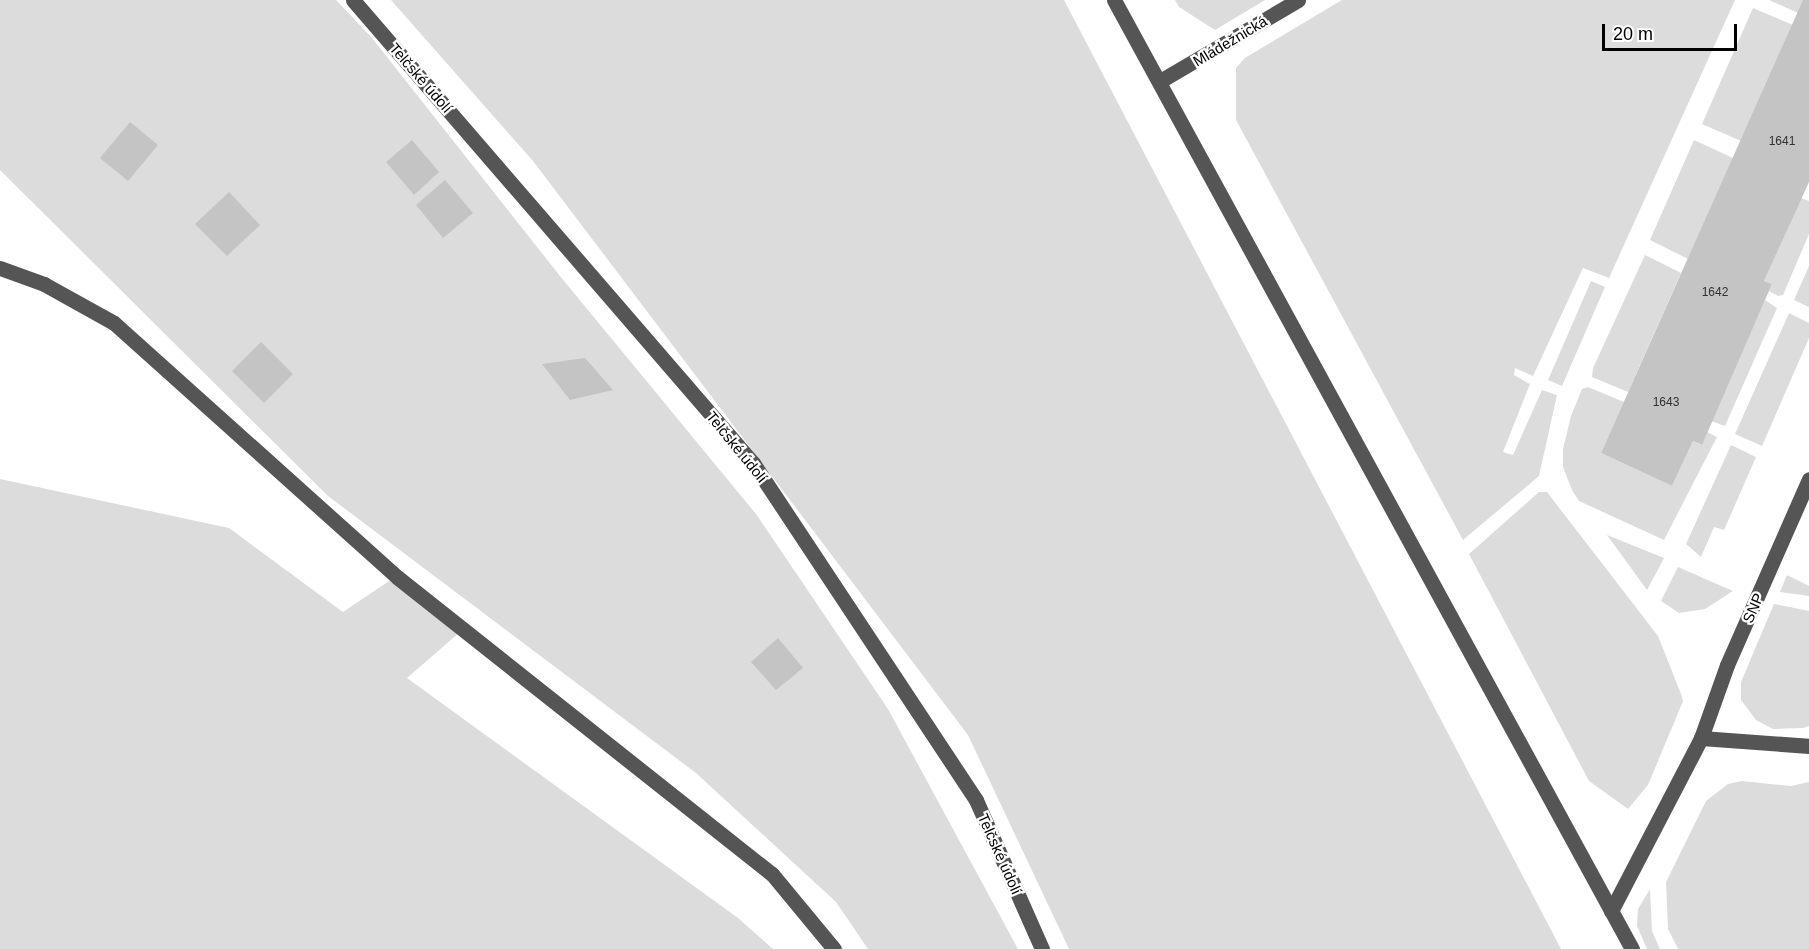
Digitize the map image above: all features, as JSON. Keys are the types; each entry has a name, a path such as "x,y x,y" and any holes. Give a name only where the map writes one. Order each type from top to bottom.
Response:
{"street":[{"name":"Telčské údolí","path":"353,0 753,463 976,800 1042,949"},
{"path":"1114,0 1632,949"},
{"name":"Mládežnická","path":"1160,81 1298,0"},
{"path":"0,268 44,284 114,323 397,577 772,874 834,949"},
{"name":"SNP","path":"1611,911 1701,738 1727,664 1809,479"},
{"path":"1701,738 1809,746"}],"shaded area":[{"path":"0,0 336,0 372,38 560,276 756,514 888,709 1018,949 868,949 836,902 696,773 328,496 0,170"},
{"path":"391,0 1064,0 1561,949 1069,949 968,735 533,161"},
{"path":"1175,0 1265,0 1215,30 1179,7"},
{"path":"1342,0 1735,0 1609,278 1583,268 1533,376 1515,368 1514,375 1530,384 1503,452 1513,455 1542,390 1557,395 1539,476 1463,540 1236,120 1236,68 1245,58"},
{"path":"1769,0 1804,0 1798,13"},
{"path":"1753,8 1793,25 1741,141 1702,124"},
{"path":"1694,140 1733,158 1688,259 1650,240"},
{"path":"1801,198 1809,201 1809,234 1783,295 1778,296 1769,291 1772,284 1764,281"},
{"path":"1645,255 1681,273 1628,392 1592,377 1593,368"},
{"path":"1809,266 1809,307 1794,300"},
{"path":"1591,281 1605,287 1562,386 1548,380"},
{"path":"1765,300 1777,308 1725,426 1711,421"},
{"path":"1789,313 1809,323 1809,338 1762,446 1735,434"},
{"path":"1588,387 1624,402 1601,453 1672,486 1693,441 1701,445 1707,432 1717,437 1664,540 1579,501 1572,490 1563,467 1563,449 1571,416 1582,389"},
{"path":"1731,445 1756,457 1724,530 1714,527 1701,557 1686,544"},
{"path":"0,479 229,528 343,612 392,579 460,632 407,678 738,918 773,949 0,949"},
{"path":"1539,492 1547,492 1658,636 1683,701 1648,785 1628,809 1589,781 1469,554"},
{"path":"1607,535 1664,558 1647,590"},
{"path":"1678,567 1733,591 1705,609 1679,613 1661,601"},
{"path":"1787,575 1809,586 1809,596 1780,592"},
{"path":"1774,604 1809,611 1809,726 1803,728 1773,729 1756,720 1741,700 1741,682"},
{"path":"1742,781 1791,786 1809,782 1809,949 1678,949 1668,929 1666,882 1706,801 1728,784"},
{"path":"1650,889 1652,931 1660,949 1647,949 1637,926 1638,909"}],"building":[{"path":"1803,0 1809,0 1809,182 1764,281 1772,284 1702,445 1693,441 1672,486 1601,453"},
{"path":"130,122 158,145 128,181 100,158"},
{"path":"412,140 439,172 414,195 386,162"},
{"path":"445,180 473,213 443,238 416,205"},
{"path":"229,192 260,225 227,256 195,224"},
{"path":"261,342 293,374 264,403 232,371"},
{"path":"585,358 613,390 570,400 542,364"},
{"path":"778,638 803,668 776,690 751,662"}]}
